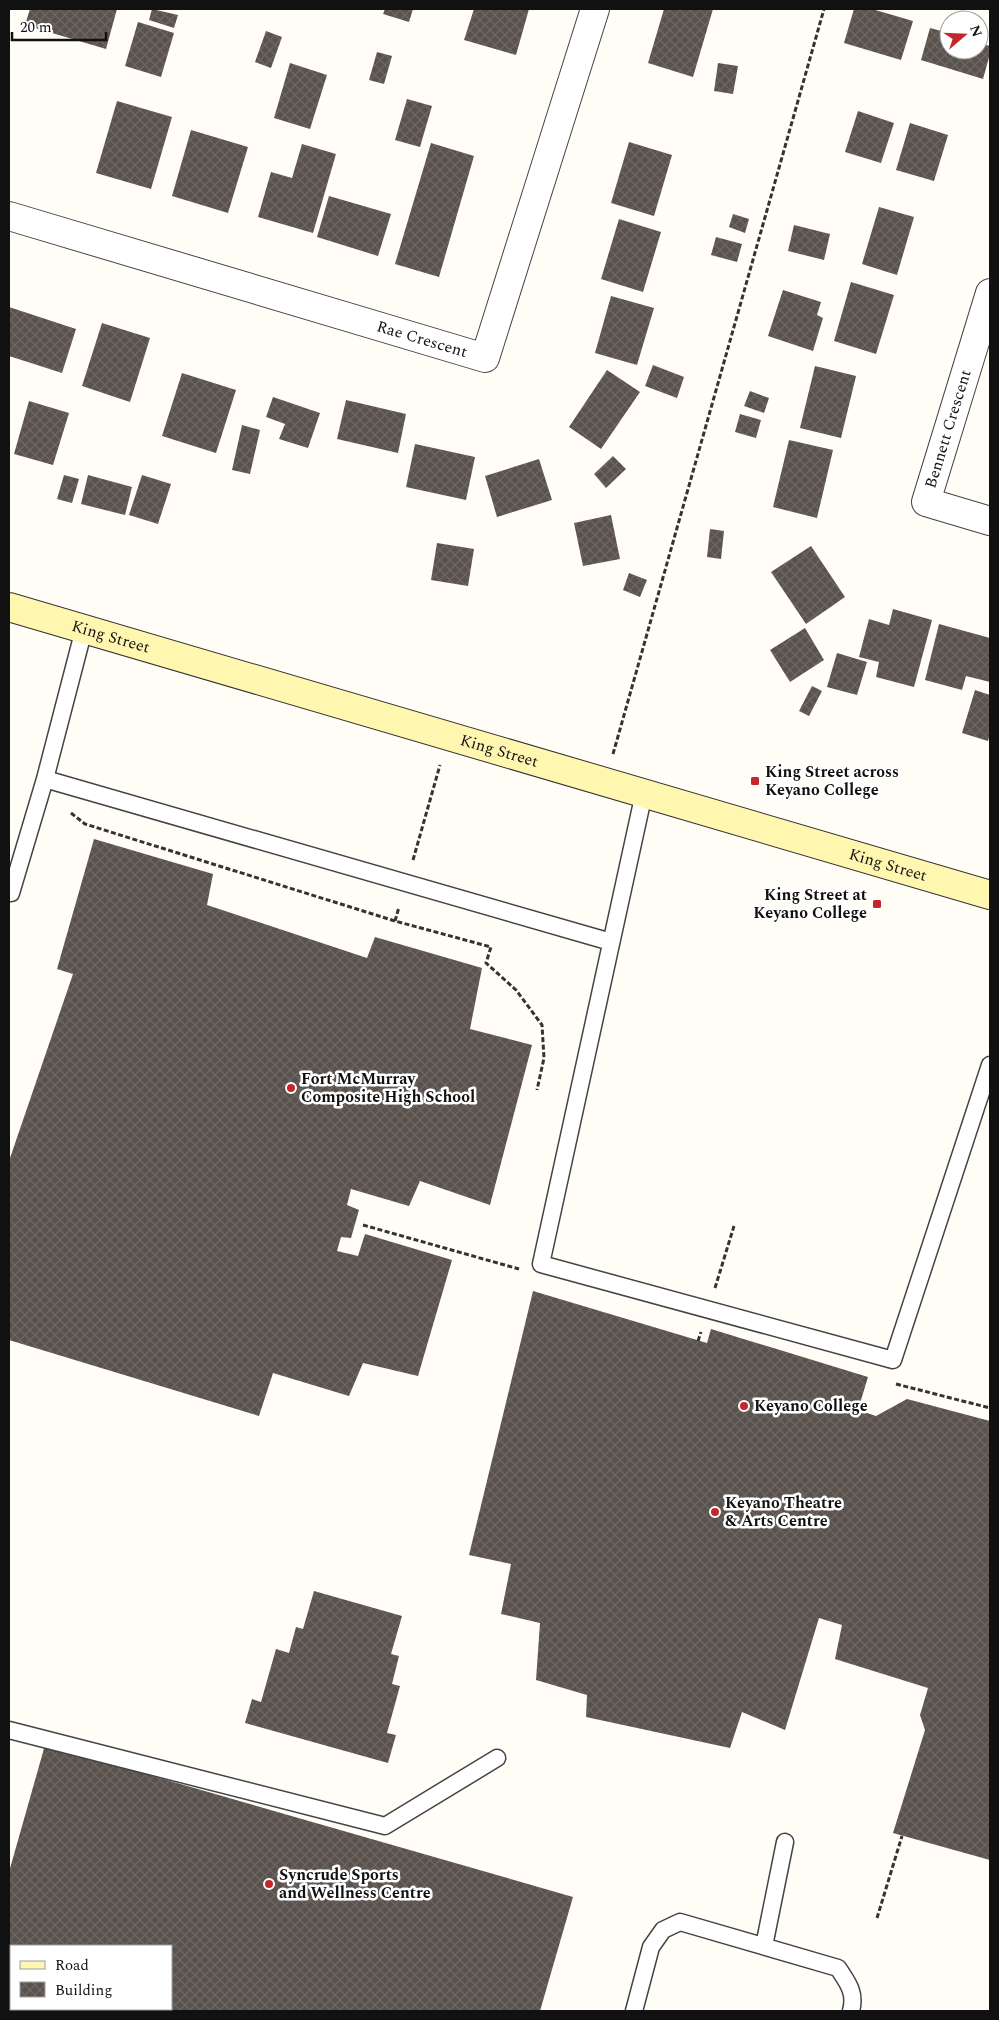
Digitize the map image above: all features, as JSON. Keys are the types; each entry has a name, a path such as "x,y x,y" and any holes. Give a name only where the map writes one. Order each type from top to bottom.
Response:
{"street":[{"name":"Rae Crescent","path":"9,216 485,358 596,9"},
{"name":"Bennett Crescent","path":"990,293 926,502 990,521"},
{"name":"King Street","path":"9,607 990,895"}],"lane":[{"path":"9,893 11,893 45,779 84,629"},
{"path":"45,779 611,942"},
{"path":"644,793 541,1264 893,1360 990,1066"},
{"path":"9,1730 385,1826 497,1758"},
{"path":"764,1946 784,1842"},
{"path":"634,2011 651,1947 663,1930 680,1922 838,1968 851,1986 851,2011"}],"path":[{"path":"605,781 824,9"},
{"path":"395,921 449,736"},
{"path":"64,811 72,813 85,824 395,921 491,947 486,963 516,990 542,1025 544,1058 537,1090"},
{"path":"363,1225 536,1274 541,1264"},
{"path":"698,1341 734,1226"},
{"path":"890,1383 990,1408"},
{"path":"877,1918 902,1836"}],"building":[{"path":"30,9 117,9 106,49 25,25"},
{"path":"152,9 178,15 174,28 149,20"},
{"path":"385,9 413,9 409,22 383,14"},
{"path":"474,9 529,9 516,55 464,40"},
{"path":"664,9 713,9 693,77 648,63"},
{"path":"854,9 872,9 913,21 901,60 844,43"},
{"path":"138,22 174,33 161,77 125,66"},
{"path":"930,28 939,30 939,60 988,60 983,79 921,60"},
{"path":"266,31 282,37 271,68 255,62"},
{"path":"377,52 392,56 384,84 369,80"},
{"path":"290,63 327,75 310,129 274,118"},
{"path":"718,63 738,66 733,94 714,91"},
{"path":"407,99 432,106 420,147 395,140"},
{"path":"117,101 172,117 151,189 96,173"},
{"path":"858,111 894,123 881,163 845,152"},
{"path":"910,123 948,135 934,181 896,170"},
{"path":"191,130 248,147 228,213 172,196"},
{"path":"629,142 672,155 654,216 611,203"},
{"path":"431,143 474,156 439,277 395,264"},
{"path":"302,144 336,154 313,233 258,217 271,172 292,178"},
{"path":"329,196 391,214 378,256 317,237"},
{"path":"879,207 914,217 897,275 862,264"},
{"path":"733,214 749,219 745,233 729,227"},
{"path":"619,219 661,232 643,292 601,279"},
{"path":"794,225 830,234 824,260 788,251"},
{"path":"716,237 742,244 737,262 711,255"},
{"path":"851,282 894,295 876,354 834,341"},
{"path":"783,290 821,302 817,315 823,318 813,351 768,336"},
{"path":"611,296 654,308 637,365 595,353"},
{"path":"9,307 76,329 62,373 9,356"},
{"path":"102,323 150,338 130,402 82,386"},
{"path":"653,365 684,377 677,398 645,386"},
{"path":"815,366 856,376 841,438 800,428"},
{"path":"607,370 640,392 601,449 569,427"},
{"path":"182,373 236,390 216,453 162,436"},
{"path":"750,391 769,398 764,413 744,406"},
{"path":"273,397 320,413 308,448 279,439 285,424 266,417"},
{"path":"346,400 406,414 398,453 337,439"},
{"path":"29,401 69,413 53,465 14,454"},
{"path":"740,414 761,420 756,438 735,432"},
{"path":"242,425 260,430 250,474 232,470"},
{"path":"789,440 833,450 817,518 773,507"},
{"path":"415,444 475,457 466,500 406,487"},
{"path":"613,456 626,469 606,488 594,474"},
{"path":"539,459 552,500 497,517 485,476"},
{"path":"64,475 79,479 72,503 57,499"},
{"path":"88,475 132,487 125,515 81,504"},
{"path":"142,475 171,484 158,524 129,515"},
{"path":"611,515 620,559 583,566 574,523"},
{"path":"710,529 724,531 721,559 707,557"},
{"path":"437,543 474,549 468,586 431,580"},
{"path":"811,546 845,597 806,624 771,572"},
{"path":"629,573 647,580 640,597 623,590"},
{"path":"893,609 932,620 914,687 876,677 879,662 859,657 869,619 889,625"},
{"path":"939,624 990,638 990,682 966,676 962,690 925,680"},
{"path":"805,628 824,660 790,682 770,650"},
{"path":"837,653 867,662 857,695 827,687"},
{"path":"812,686 822,691 809,716 799,711"},
{"path":"975,690 990,695 990,734 988,741 962,733"},
{"path":"94,839 213,874 207,905 367,958 375,937 482,968 470,1029 532,1045 490,1205 420,1181 409,1206 351,1189 347,1205 359,1210 351,1238 341,1237 337,1251 358,1256 365,1234 452,1260 418,1376 363,1363 349,1396 273,1373 259,1416 9,1340 9,1161 73,974 57,969"},
{"path":"533,1291 707,1343 711,1329 868,1377 858,1410 876,1416 907,1399 990,1421 990,1860 893,1833 925,1730 920,1715 928,1688 835,1659 842,1625 819,1618 785,1730 742,1712 730,1748 586,1717 587,1695 536,1680 540,1623 501,1614 511,1564 469,1555"},
{"path":"314,1591 402,1616 391,1654 399,1656 392,1684 400,1686 387,1733 396,1735 388,1763 245,1723 252,1699 261,1702 276,1649 289,1653 296,1627 303,1629"},
{"name":"Syncrude Sports and Wellness Centre","path":"45,1745 573,1897 540,2011 9,2011 9,1872"}],"place":[{"name":"King Street across Keyano College","path":"755,781"},
{"name":"King Street at Keyano College","path":"877,904"},
{"name":"Fort McMurray Composite High School","path":"291,1088"},
{"name":"Keyano College","path":"744,1406"},
{"name":"Keyano Theatre & Arts Centre","path":"715,1512"},
{"name":"Syncrude Sports and Wellness Centre","path":"269,1884"}]}
